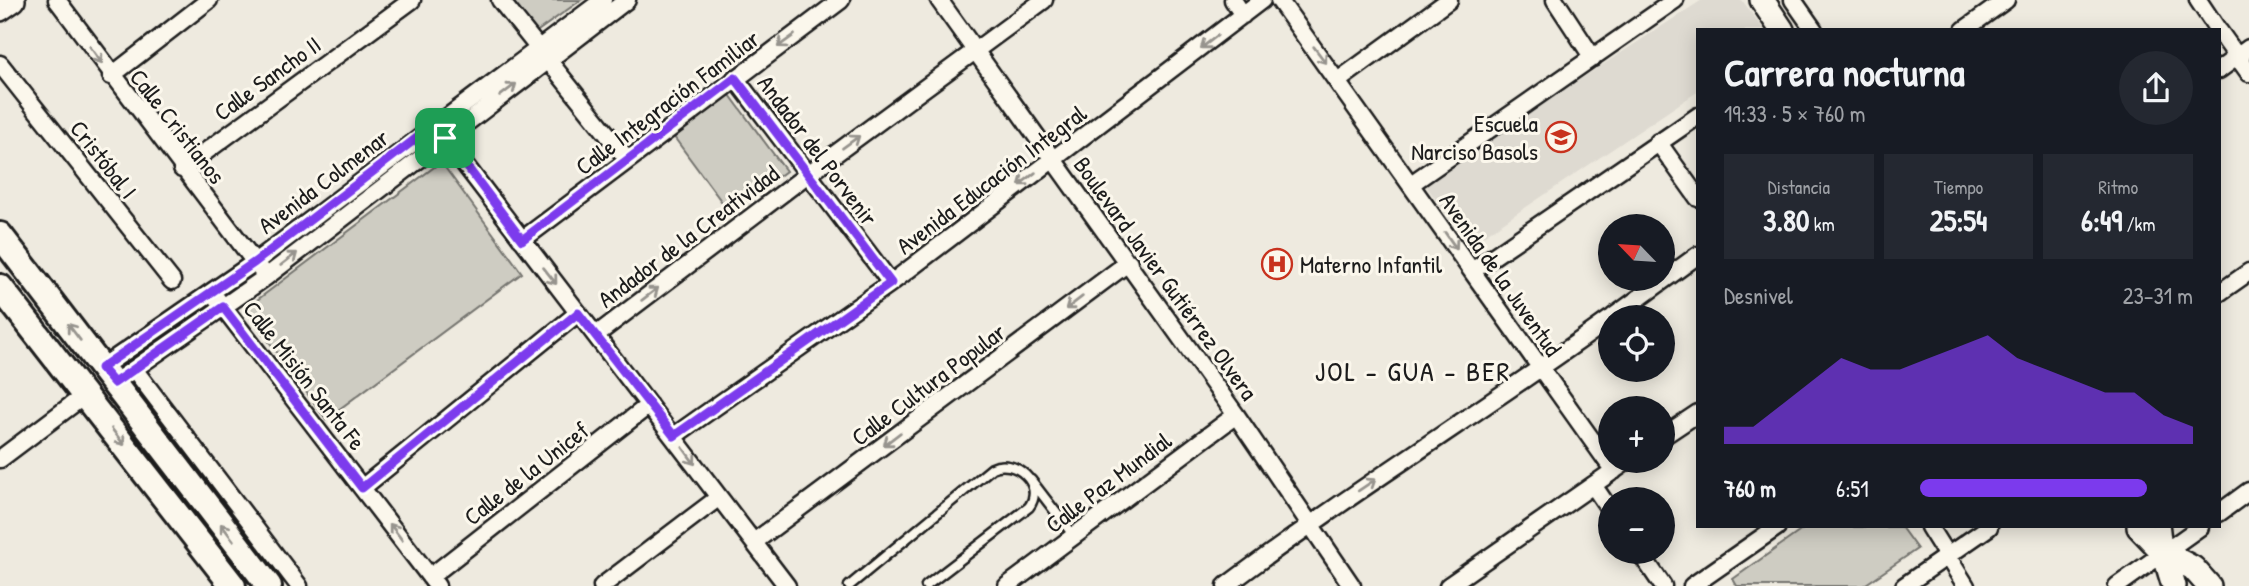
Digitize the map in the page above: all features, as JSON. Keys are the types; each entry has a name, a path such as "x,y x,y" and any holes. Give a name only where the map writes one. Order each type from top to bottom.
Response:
{"main road":[{"path":"0,235 269,586"},
{"path":"0,287 233,586"}],"street":[{"path":"0,9 13,0"},
{"name":"Calle Cristianos","path":"57,0 111,76 266,277"},
{"path":"111,76 209,0"},
{"name":"Calle Sancho II","path":"182,169 412,0"},
{"path":"500,0 541,55 628,160"},
{"name":"Avenida Colmenar","path":"108,375 134,369 266,277 445,138 603,0"},
{"name":"Avenida Colmenar","path":"108,375 435,124 627,0"},
{"name":"Calle Integración Familiar","path":"522,240 841,0"},
{"name":"Boulevard Javier Gutiérrez Olvera","path":"939,0 1129,262 1352,586"},
{"name":"Andador de la Creatividad","path":"596,335 1044,0"},
{"path":"1233,0 1243,15"},
{"name":"Avenida Educación Integral","path":"674,436 891,283 1262,0"},
{"name":"Avenida de la Juventud","path":"1279,0 1339,80 1598,449"},
{"path":"1339,80 1449,0"},
{"path":"1555,0 1593,58"},
{"path":"1410,184 1675,0"},
{"path":"1762,0 1781,28"},
{"path":"1793,0 1813,28"},
{"path":"1967,28 2006,0"},
{"path":"2197,0 2218,28"},
{"path":"2221,32 2243,52 2249,73"},
{"path":"2221,68 2243,52"},
{"name":"Cristóbal I","path":"0,64 172,282"},
{"name":"Andador del Porvenir","path":"735,78 891,283"},
{"path":"1472,271 1696,117"},
{"path":"435,124 786,586"},
{"path":"1658,142 1696,195"},
{"path":"1629,305 1696,256"},
{"name":"Calle Cultura Popular","path":"754,542 1129,262"},
{"path":"2221,292 2249,272"},
{"name":"Calle Misión Santa Fe","path":"212,293 434,581"},
{"path":"362,488 578,313"},
{"path":"1226,586 1310,523 1541,369 1598,327"},
{"path":"134,369 299,586"},
{"path":"0,459 85,395"},
{"name":"Calle de la Unicef","path":"434,581 649,405"},
{"path":"1675,428 1696,414"},
{"name":"Calle Paz Mundial","path":"1007,586 1236,415"},
{"path":"1448,586 1611,473"},
{"path":"1593,485 1598,492"},
{"path":"2221,512 2249,491"},
{"path":"602,586 719,498"},
{"path":"1692,586 1776,528"},
{"path":"1930,528 1966,586"},
{"path":"1905,586 1988,528"},
{"path":"2140,528 2164,553 2193,568 2209,586"},
{"path":"2161,528 2164,553 2174,586"},
{"path":"2117,586 2199,528"},
{"path":"1648,564 1663,586"}],"lane":[{"path":"849,586 999,464 1012,466 1030,480 1074,536"},
{"path":"926,586 1029,507 1034,497 1030,480"}],"shaded area":[{"path":"507,0 581,0 532,35"},
{"name":"Escuela Narciso Basols","path":"1702,0 1742,0 1763,28 1696,28 1696,93 1470,245 1423,182"},
{"path":"730,95 786,171 730,213 674,137"},
{"path":"441,162 522,273 326,419 245,309"},
{"path":"1805,528 1902,528 1917,549 1863,586 1737,586 1733,579"}],"place":[{"name":"Escuela Narciso Basols","path":"1561,137"},
{"name":"Materno Infantil","path":"1277,264"}],"district":[{"name":"JOL - GUA - BER","path":"1413,371"}],"route":[{"path":"735,78 891,283 674,436 578,313 362,488 223,307 114,383 101,368 255,262 435,124 445,138 522,240 735,78"}]}
